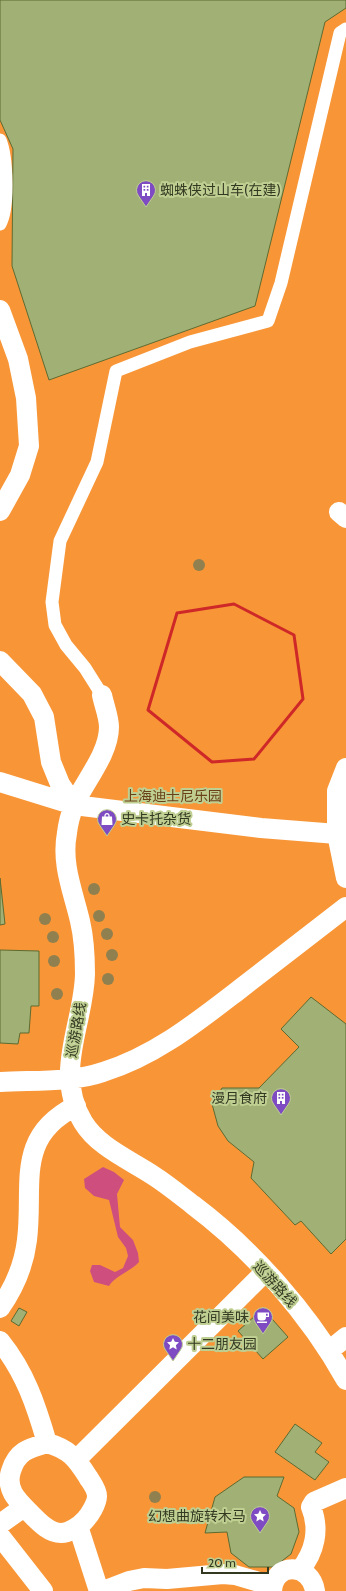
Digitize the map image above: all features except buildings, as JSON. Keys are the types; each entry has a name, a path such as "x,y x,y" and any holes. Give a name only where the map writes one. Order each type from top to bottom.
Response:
{"street":[{"path":"0,310 18,359 26,398 28,446 20,475 0,511"},
{"path":"2,669 32,694 44,717 51,762 60,784 74,805"},
{"name":"巡游路线","path":"102,695 109,727 103,750 92,775 74,805 67,833 65,860 71,891 80,921 85,963 85,986 70,1052 70,1078 76,1106 83,1122 101,1143 155,1176 196,1208 238,1244 294,1302 330,1350 346,1380"},
{"path":"346,768 336,791 336,834 346,878"},
{"path":"0,782 74,805 261,828 336,834"},
{"path":"0,1082 70,1078 101,1073 138,1059 170,1041 346,907"},
{"path":"0,1308 21,1269 27,1240 29,1170 34,1148 48,1127 64,1112 76,1106"},
{"path":"77,1459 265,1272"},
{"path":"330,1350 346,1338"},
{"path":"0,1341 12,1356 26,1379 47,1443"},
{"path":"47,1443 60,1447 77,1459 94,1487 97,1496 92,1510 85,1521 62,1533 45,1528 13,1494 8,1481 15,1460 29,1448 47,1443"},
{"path":"300,1570 307,1562 314,1546 316,1523 311,1507 314,1502 346,1488"},
{"path":"0,1524 24,1507"},
{"path":"78,1526 99,1591"},
{"path":"0,1536 43,1591"},
{"path":"103,1591 129,1581 144,1578 167,1579 223,1574 235,1575 273,1587 282,1572 289,1570 300,1570 308,1575 312,1580 315,1591"}],"lane":[{"path":"102,695 85,668 66,645 54,625 52,602 60,541 97,462 116,371 190,342 268,321 281,284 340,33 346,29"},
{"path":"0,140 6,172 6,198 3,219 0,224"}],"highlighted area":[{"path":"234,604 294,635 303,699 254,759 212,762 148,710 177,613"}],"green space":[{"name":"上海迪士尼乐园","path":"0,0 346,0 346,1591 0,1591"}],"shaded area":[{"path":"103,1167 114,1172 124,1180 117,1194 120,1227 133,1240 138,1253 139,1262 115,1279 109,1286 94,1282 90,1271 92,1265 100,1265 115,1272 123,1268 128,1256 126,1248 118,1237 109,1200 94,1196 85,1188 84,1179"}],"place":[{"name":"蜘蛛侠过山车(在建)","path":"146,207"},
{"name":"史卡托杂货","path":"107,836"},
{"name":"漫月食府","path":"281,1115"},
{"name":"花间美味","path":"263,1334"},
{"name":"十二朋友园","path":"173,1361"},
{"name":"幻想曲旋转木马","path":"260,1533"}]}
